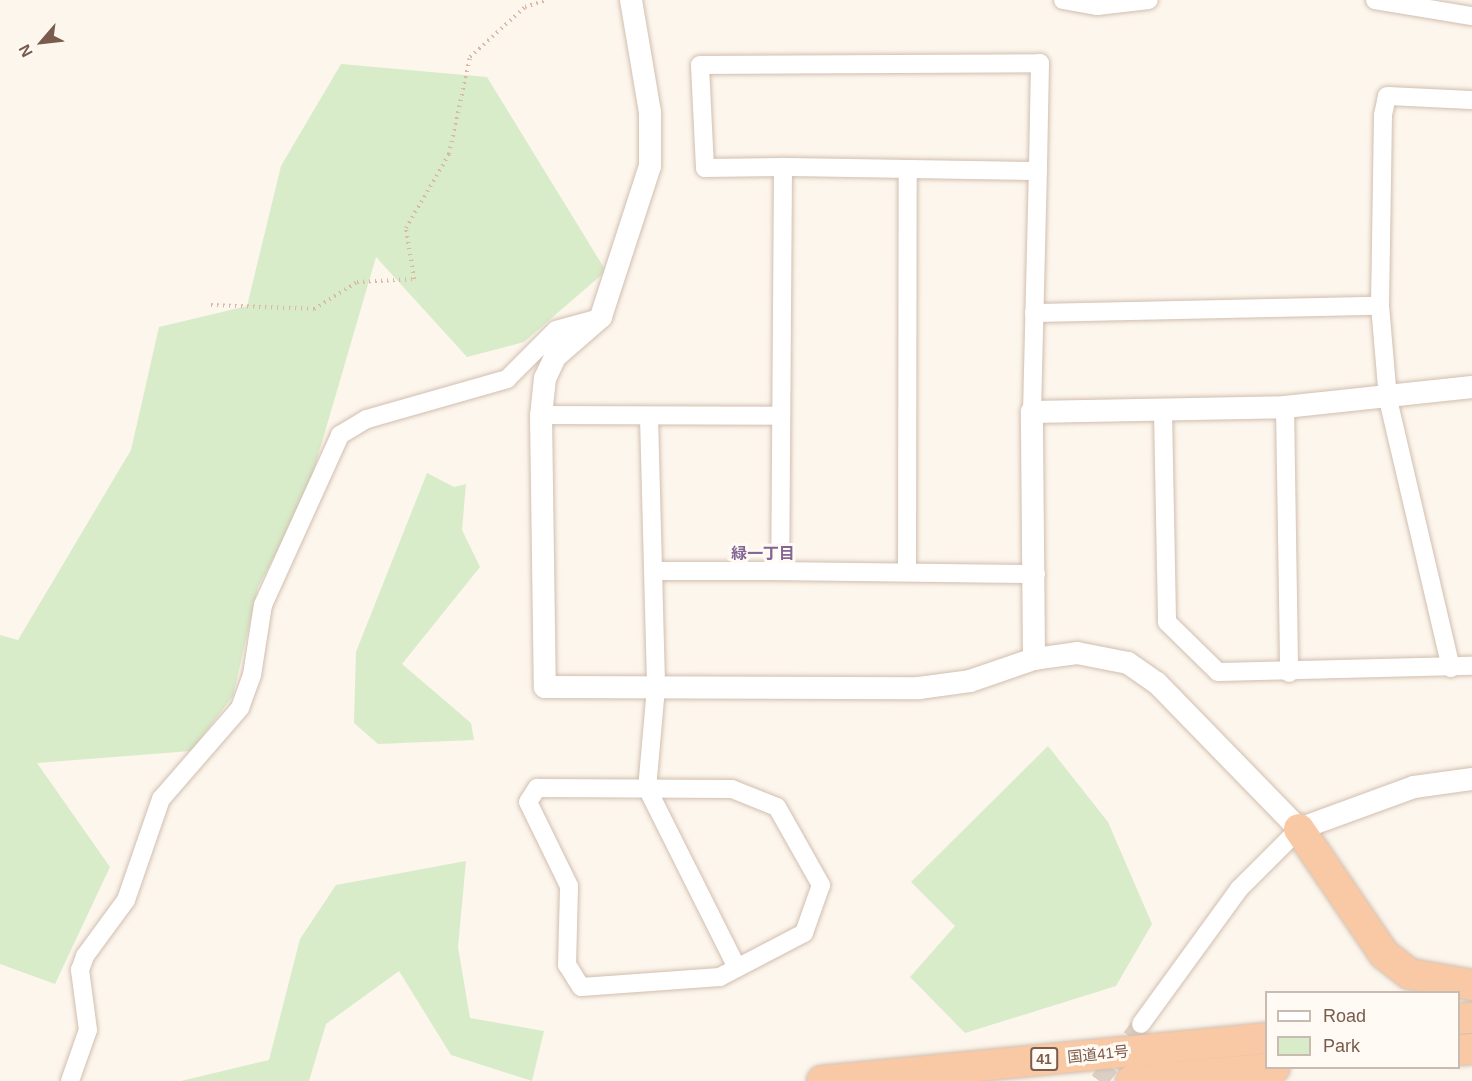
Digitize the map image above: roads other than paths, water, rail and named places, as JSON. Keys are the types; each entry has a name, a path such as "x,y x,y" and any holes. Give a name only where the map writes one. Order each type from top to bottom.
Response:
{"highway":[{"path":"1299,829 1390,959 1431,982 1472,985"},
{"name":"国道41号","path":"822,1081 1265,1038"},
{"name":"国道41号","path":"1131,1081 1265,1069"}],"street":[{"path":"631,0 650,112 650,166 602,317 555,357 545,378 541,415 545,687 919,688 970,681 1034,659 1077,653 1128,663 1157,683 1299,829"},
{"path":"1063,0 1097,6 1149,0"},
{"path":"1375,0 1472,16"},
{"path":"1034,659 1036,574 1032,412 1038,171 1040,63 700,65 705,168 783,167 908,173 1038,171"},
{"path":"1451,668 1388,399 1380,306 1387,96 1472,100"},
{"path":"780,571 783,167"},
{"path":"907,571 908,173"},
{"path":"1034,313 1380,306"},
{"path":"70,1081 88,1030 80,970 85,956 126,900 161,800 240,708 252,675 263,605 340,435 366,419 507,379 556,330 602,317"},
{"path":"1032,412 1285,407 1388,399 1472,387"},
{"path":"1285,407 1289,673"},
{"path":"1163,411 1167,622 1218,672 1289,673 1472,666"},
{"path":"541,415 780,416"},
{"path":"649,416 656,571 656,688 647,788 737,968"},
{"path":"656,571 907,571 1036,574"},
{"path":"1141,1024 1239,889 1299,829 1414,787 1472,779"},
{"path":"537,788 732,789 777,807 821,885 804,933 737,968 720,977 581,987 567,965 569,886 528,802 537,788"}],"tunnel":[{"path":"1099,1081 1141,1024"}],"district":[{"name":"緑一丁目","path":"763,554"}]}
